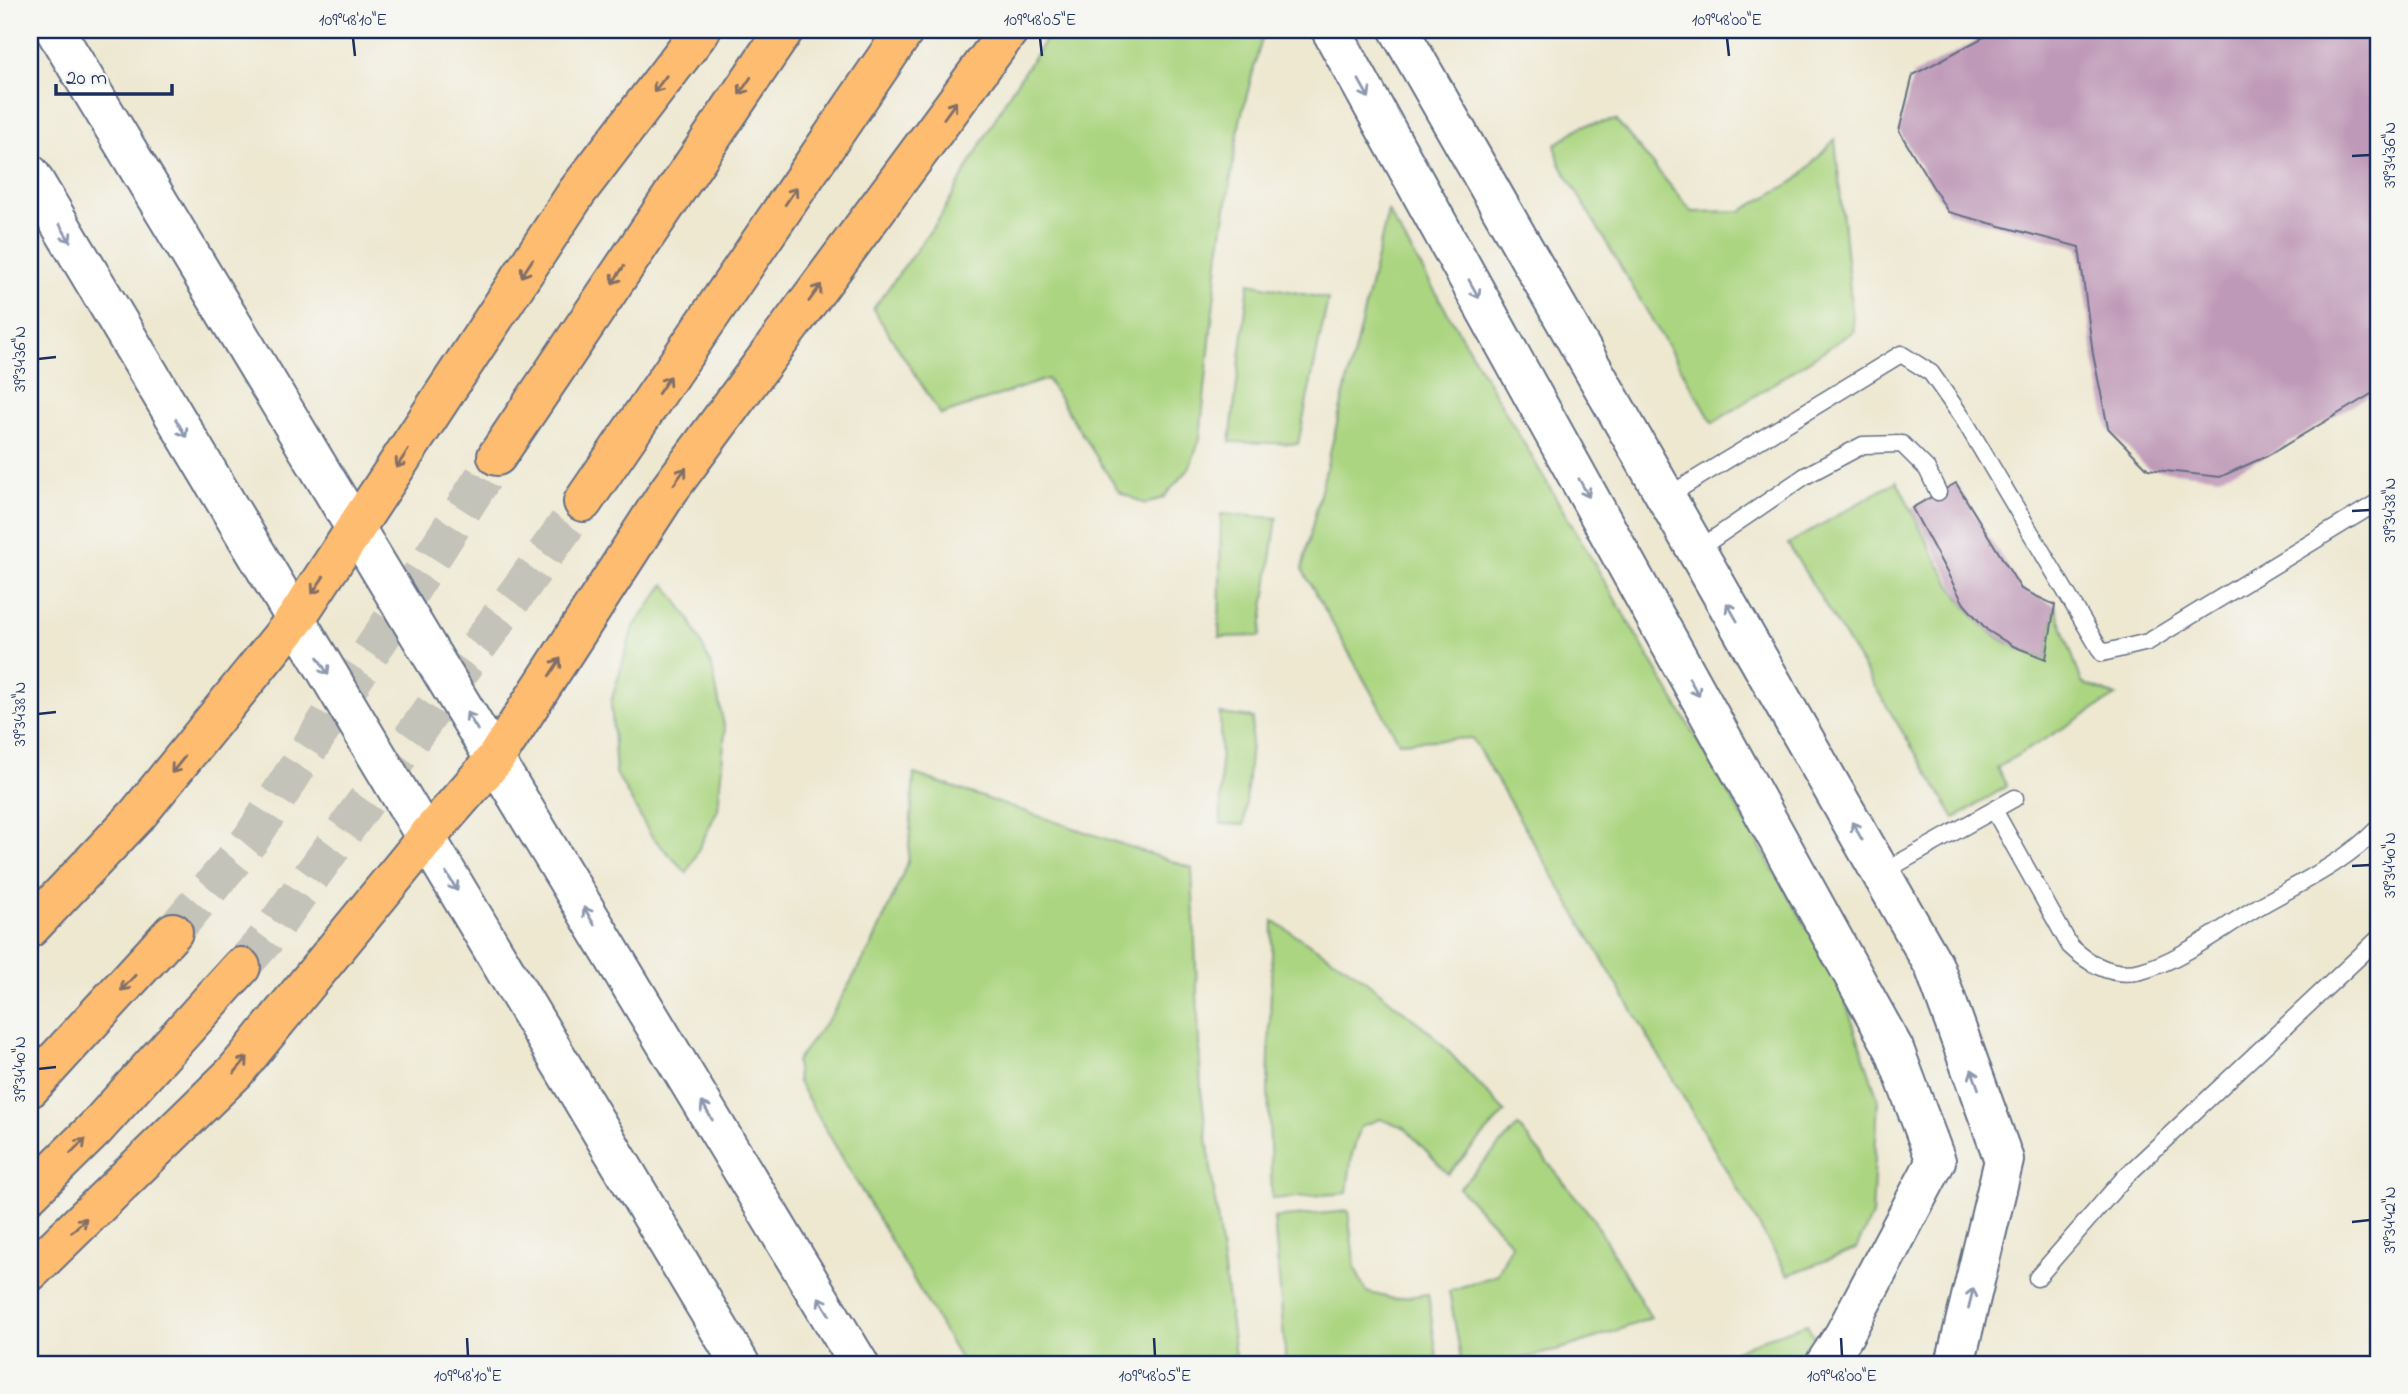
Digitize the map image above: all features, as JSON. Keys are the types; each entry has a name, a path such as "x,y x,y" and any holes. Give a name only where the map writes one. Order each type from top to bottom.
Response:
{"main road":[{"path":"30,929 138,814 295,620 577,192 701,30"},
{"path":"497,456 784,30"},
{"path":"583,502 905,30"},
{"path":"30,1272 235,1072 426,838 495,759 669,490 1009,30"},
{"path":"30,1088 173,932"},
{"path":"30,1194 95,1129 241,967"}],"street":[{"path":"55,30 859,1364"},
{"path":"1331,30 1894,1049 1936,1161 1844,1335 1825,1364"},
{"path":"1399,30 1934,966 2004,1160 1955,1364"},
{"path":"30,174 740,1364"}],"lane":[{"path":"1666,497 1901,354 1931,373 1964,420 2102,653 2148,642 2378,502"},
{"path":"1697,550 1805,476 1863,445 1902,444 1927,469 1938,492"},
{"path":"1881,873 2015,798"},
{"path":"1994,810 2070,946 2087,962 2121,972 2141,971 2208,938 2328,869 2378,828"},
{"path":"2037,1278 2124,1178 2378,939"}],"green space":[{"path":"1052,30 1264,30 1240,121 1219,252 1200,439 1189,469 1163,498 1145,504 1119,492 1047,379 941,415 873,309 939,219 1009,94"},
{"path":"1616,120 1692,212 1741,211 1798,179 1835,139 1854,331 1713,423 1560,164 1555,145 1582,126"},
{"path":"1388,211 1839,982 1878,1099 1872,1216 1856,1249 1788,1275 1472,738 1399,742 1302,569"},
{"path":"1249,283 1328,299 1298,444 1230,442"},
{"path":"1897,481 1948,580 1960,599 1988,630 2008,643 2046,659 2055,605 2082,683 2116,696 1997,768 2007,786 1955,818 1788,544"},
{"path":"1221,514 1277,518 1260,636 1219,637"},
{"path":"665,584 690,620 712,667 725,731 718,809 687,873 651,836 616,773 611,702 633,628"},
{"path":"1220,714 1253,718 1244,825 1221,824"},
{"path":"914,774 1192,868 1201,1090 1236,1364 963,1364 798,1082 796,1061 832,1014 873,943 908,862"},
{"path":"1273,921 1356,973 1431,1033 1505,1112 1448,1174 1404,1127 1380,1119 1361,1126 1352,1154 1347,1193 1272,1199 1268,1088"},
{"path":"1518,1126 1592,1217 1651,1318 1535,1356 1462,1364 1449,1291 1497,1275 1512,1244 1459,1188"},
{"path":"1348,1211 1355,1268 1366,1292 1394,1299 1428,1294 1438,1364 1286,1364 1274,1218"},
{"path":"1807,1324 1818,1344 1801,1364 1706,1364 1765,1338"}],"building":[{"path":"1997,30 2378,30 2378,390 2267,456 2220,477 2148,469 2108,428 2093,354 2079,247 1948,212 1899,131 1913,75"},
{"path":"1956,483 2021,589 2055,605 2046,659 2013,646 1987,630 1964,604 1912,508"}],"tunnel":[{"path":"173,932 251,839 497,456"},
{"path":"241,967 265,940 583,502"}]}
